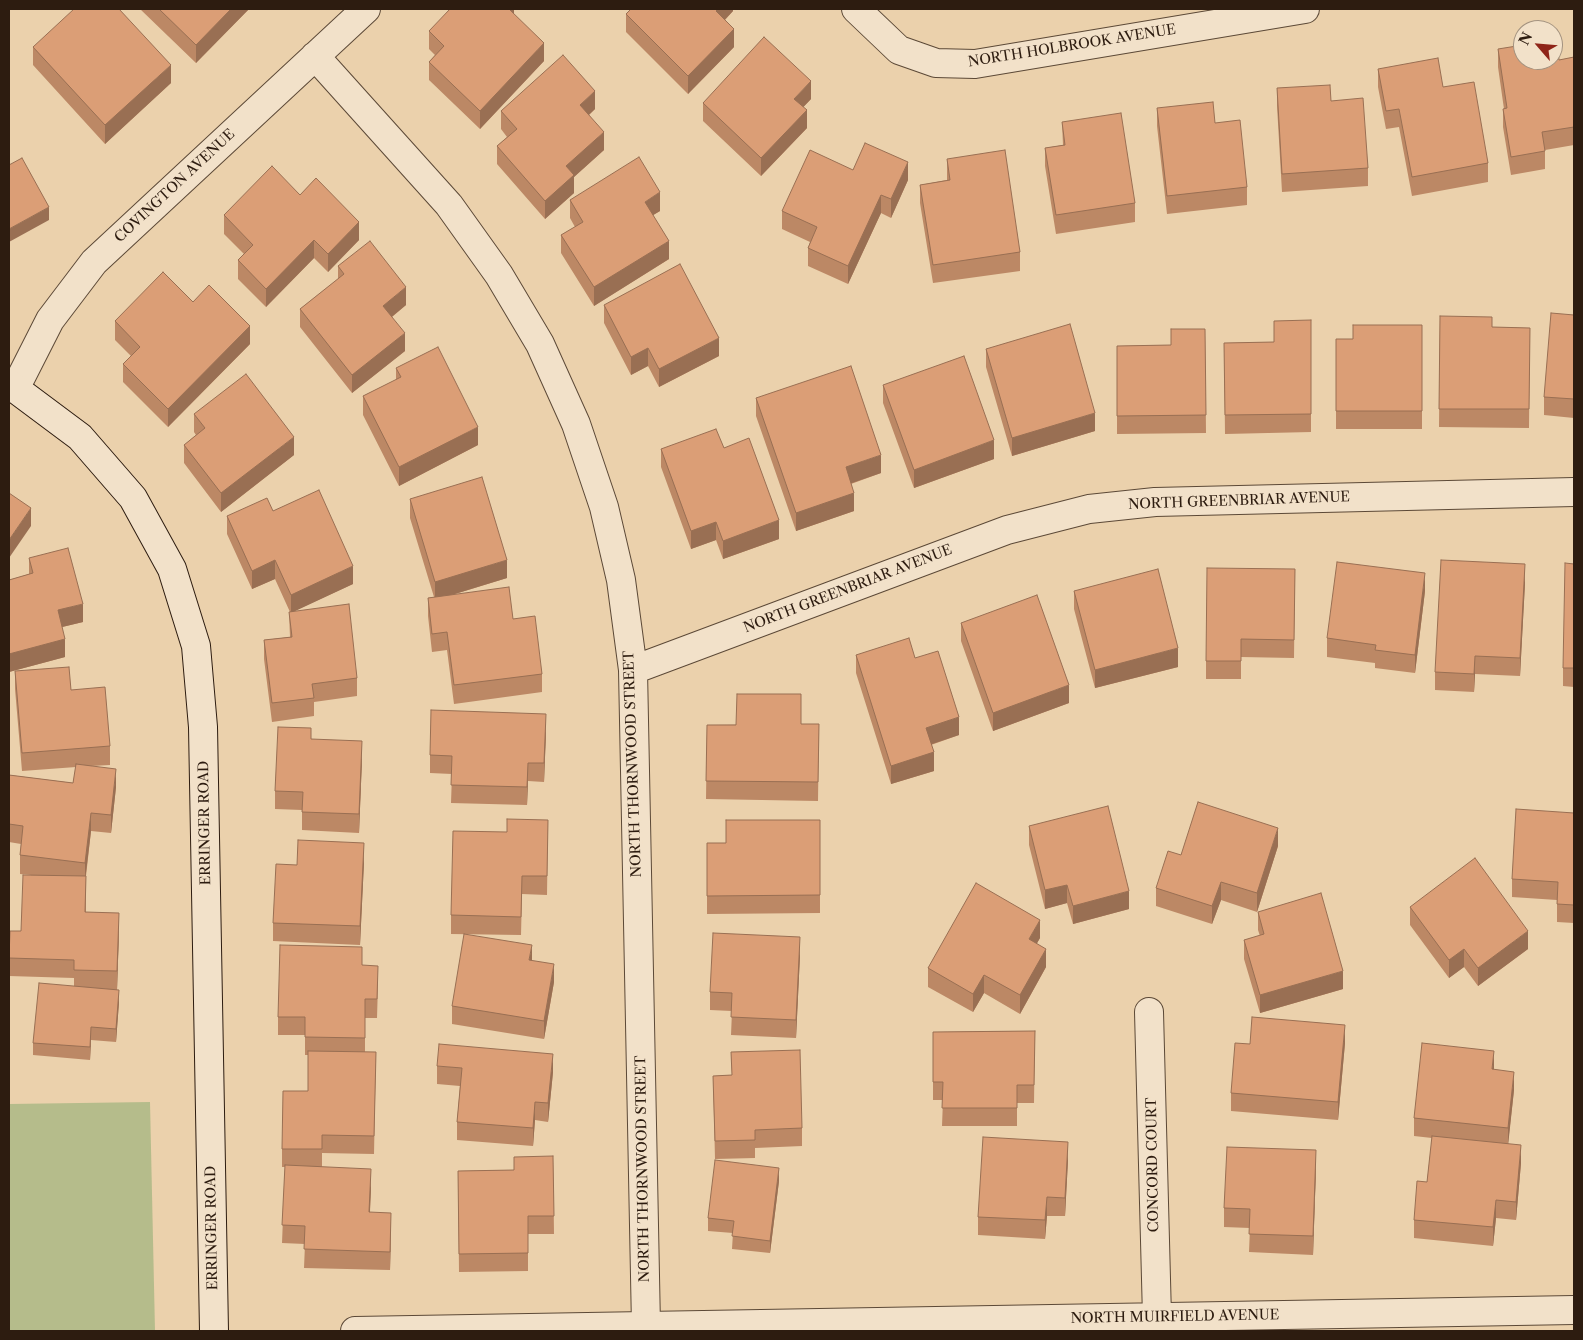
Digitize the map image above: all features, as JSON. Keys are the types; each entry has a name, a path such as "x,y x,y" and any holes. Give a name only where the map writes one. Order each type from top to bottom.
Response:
{"street":[{"name":"COVINGTON AVENUE","path":"12,386 50,320 94,262 366,9"},
{"name":"NORTH HOLBROOK AVENUE","path":"856,9 899,50 936,63 975,64 1305,9"},
{"name":"NORTH THORNWOOD STREET","path":"315,56 449,205 499,275 540,344 576,424 604,508 621,580 633,670 646,1326"},
{"name":"ERRINGER ROAD","path":"12,386 80,437 133,498 172,569 196,646 203,726 214,1331"},
{"name":"NORTH GREENBRIAR AVENUE","path":"633,670 1007,530 1089,508 1155,502 1574,492"},
{"name":"CONCORD COURT","path":"1149,1012 1156,1317"},
{"name":"NORTH MUIRFIELD AVENUE","path":"355,1331 1574,1310"}],"green space":[{"path":"150,1102 155,1331 9,1331 9,1104"}],"building":[{"path":"74,9 119,9 171,65 105,125 33,47"},
{"path":"159,9 231,9 196,45"},
{"path":"450,9 509,9 544,43 480,111 429,62 444,46 429,31"},
{"path":"631,9 718,9 716,11 734,29 688,76 626,14"},
{"path":"764,37 811,81 794,99 807,110 761,158 703,103"},
{"path":"1513,47 1513,70 1563,70 1563,59 1574,57 1574,127 1542,132 1545,151 1511,157 1503,109 1507,108 1498,49"},
{"path":"563,55 595,91 580,105 604,132 566,166 574,175 545,201 497,146 517,129 501,111"},
{"path":"1438,58 1443,87 1474,82 1488,163 1412,177 1399,109 1386,111 1378,69"},
{"path":"1330,85 1331,101 1363,98 1368,168 1282,174 1277,88"},
{"path":"1213,102 1215,123 1240,120 1247,187 1167,196 1157,108"},
{"path":"1121,113 1135,203 1056,215 1045,148 1065,145 1062,122"},
{"path":"865,143 908,162 891,199 881,195 848,266 808,248 817,227 782,211 810,150 853,170"},
{"path":"1005,150 1020,252 933,265 920,185 950,180 947,159"},
{"path":"639,157 660,192 645,202 669,241 594,287 561,235 583,222 570,200"},
{"path":"22,158 49,207 9,229 9,165"},
{"path":"272,166 300,195 316,178 359,222 328,254 314,240 266,289 238,260 253,245 224,215"},
{"path":"370,241 406,287 383,306 405,333 352,375 300,309 344,274 338,266"},
{"path":"680,264 719,338 659,369 648,348 631,357 604,305"},
{"path":"163,272 193,302 209,285 250,326 168,409 123,364 140,347 115,321"},
{"path":"1551,313 1574,315 1574,399 1544,397"},
{"path":"1440,316 1492,317 1492,327 1530,328 1529,409 1439,409"},
{"path":"1311,320 1311,414 1225,415 1224,343 1274,342 1274,321"},
{"path":"1070,324 1095,413 1012,438 986,349"},
{"path":"1353,325 1422,325 1422,411 1336,411 1336,339 1353,339"},
{"path":"1171,329 1205,329 1206,415 1117,416 1117,346 1171,345"},
{"path":"438,347 478,427 399,467 363,396 401,377 396,368"},
{"path":"964,356 994,440 914,470 883,385"},
{"path":"851,366 881,455 846,467 854,493 796,513 756,398"},
{"path":"246,374 294,437 221,493 184,445 205,428 194,414"},
{"path":"716,429 724,448 749,438 779,520 723,541 716,522 691,531 661,449"},
{"path":"482,477 507,560 435,582 410,499"},
{"path":"319,490 353,566 291,595 275,560 252,571 227,516 267,498 273,511"},
{"path":"9,493 31,508 9,540"},
{"path":"68,548 83,604 58,610 65,639 9,654 9,580 33,573 29,558"},
{"path":"1441,560 1525,564 1520,658 1475,656 1474,674 1435,672"},
{"path":"1337,562 1425,573 1415,655 1375,650 1376,645 1327,638"},
{"path":"1565,563 1574,564 1574,668 1563,668"},
{"path":"1207,568 1295,569 1294,640 1241,639 1241,661 1206,661"},
{"path":"1158,569 1178,648 1095,670 1074,591"},
{"path":"509,587 513,619 535,616 542,674 454,685 447,632 432,634 428,598"},
{"path":"1037,595 1069,685 993,713 961,623"},
{"path":"349,604 357,678 312,684 314,698 272,703 264,640 292,637 289,612"},
{"path":"909,638 915,658 938,651 959,717 926,728 934,752 891,766 856,655"},
{"path":"69,667 71,690 105,687 110,746 22,753 15,671"},
{"path":"737,694 801,694 801,724 819,724 818,782 706,781 707,725 736,725"},
{"path":"431,710 546,714 544,763 528,763 527,787 451,785 452,756 430,755"},
{"path":"278,727 311,728 311,739 362,741 359,814 302,812 303,792 275,791"},
{"path":"76,764 116,769 111,815 91,813 85,863 20,855 23,826 9,824 9,775 73,783"},
{"path":"1198,802 1278,828 1257,893 1221,882 1212,906 1156,888 1168,851 1181,855"},
{"path":"1108,806 1129,891 1073,906 1067,885 1045,890 1029,826"},
{"path":"1516,809 1574,813 1574,905 1557,904 1558,882 1512,879"},
{"path":"507,819 548,820 547,876 522,876 521,917 451,915 453,831 507,832"},
{"path":"726,820 820,820 820,895 707,896 707,843 726,843"},
{"path":"298,840 364,843 360,926 273,923 276,864 297,865"},
{"path":"1475,858 1528,931 1478,968 1464,949 1449,960 1410,907"},
{"path":"23,875 86,876 85,912 119,913 117,971 74,970 74,960 9,958 10,931 21,931"},
{"path":"976,883 1040,920 1029,939 1046,949 1020,995 984,975 973,994 928,968"},
{"path":"1321,893 1343,971 1260,995 1244,940 1264,934 1258,912"},
{"path":"713,933 800,937 796,1020 731,1017 732,993 710,992"},
{"path":"464,934 532,945 529,960 554,964 544,1021 452,1006"},
{"path":"280,945 362,947 362,965 378,966 377,999 365,999 365,1038 305,1037 305,1017 278,1017"},
{"path":"39,983 119,990 116,1029 91,1027 90,1047 33,1043"},
{"path":"1252,1017 1345,1025 1338,1102 1231,1093 1235,1043 1250,1044"},
{"path":"1035,1031 1034,1085 1017,1085 1017,1108 942,1108 943,1082 933,1082 933,1032"},
{"path":"1422,1043 1494,1051 1492,1069 1514,1072 1508,1128 1414,1118"},
{"path":"439,1044 553,1054 548,1103 535,1102 533,1128 457,1122 462,1068 437,1066"},
{"path":"800,1050 802,1128 755,1130 755,1140 715,1141 713,1076 732,1075 731,1052"},
{"path":"308,1051 376,1052 374,1136 322,1135 322,1149 282,1149 283,1091 308,1091"},
{"path":"1432,1136 1521,1145 1516,1202 1496,1200 1493,1227 1414,1220 1417,1181 1427,1182"},
{"path":"983,1137 1068,1142 1065,1198 1047,1197 1045,1220 978,1217"},
{"path":"1227,1147 1316,1150 1313,1236 1249,1234 1250,1209 1224,1208"},
{"path":"553,1156 554,1216 528,1216 528,1253 459,1254 458,1171 514,1170 514,1157"},
{"path":"715,1160 779,1168 770,1241 732,1236 734,1221 708,1218"},
{"path":"285,1165 371,1169 369,1212 391,1213 390,1252 304,1249 305,1226 282,1225"}]}
